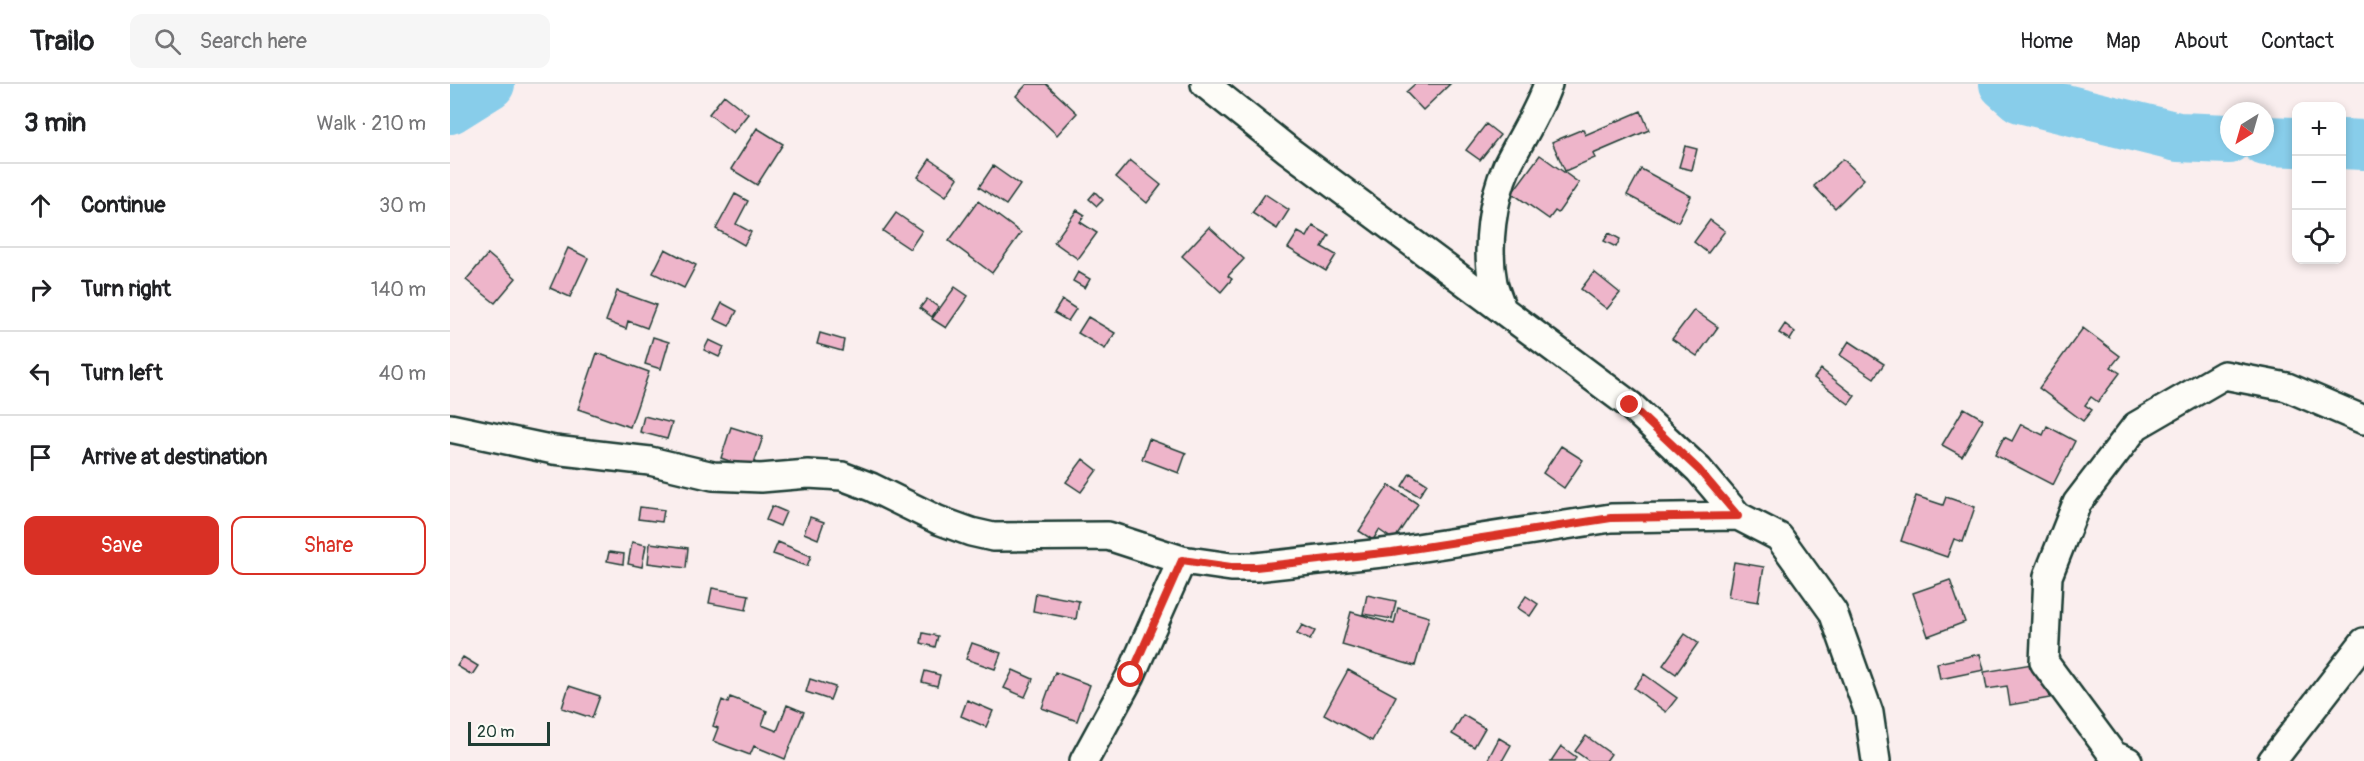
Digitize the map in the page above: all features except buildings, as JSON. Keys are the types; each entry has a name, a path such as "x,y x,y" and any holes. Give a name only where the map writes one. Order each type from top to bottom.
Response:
{"street":[{"path":"1205,84 1288,150 1630,405 1699,470 1738,516 1779,537 1833,612 1869,713 1876,761"},
{"path":"1502,309 1493,283 1492,219 1496,194 1507,167 1539,109 1548,84"},
{"path":"2128,761 2113,755 2044,662 2048,576 2077,503 2136,426 2224,375 2287,387 2364,420"},
{"path":"450,428 554,450 650,461 713,476 761,478 808,474 842,476 871,486 938,520 971,532 993,537 1108,536 1182,560 1231,567 1256,567 1392,552 1611,518 1738,516"},
{"path":"1084,761 1131,675 1182,560"},
{"path":"2272,761 2364,642"}],"waterway":[{"path":"450,109 490,84"},
{"path":"2004,84 2020,98 2178,137 2220,139"},
{"path":"2274,141 2292,142"},
{"path":"2346,144 2364,145"}],"route":[{"path":"1131,675 1182,560 1231,567 1256,567 1392,552 1611,518 1678,515 1738,516 1699,470 1630,405"}]}
